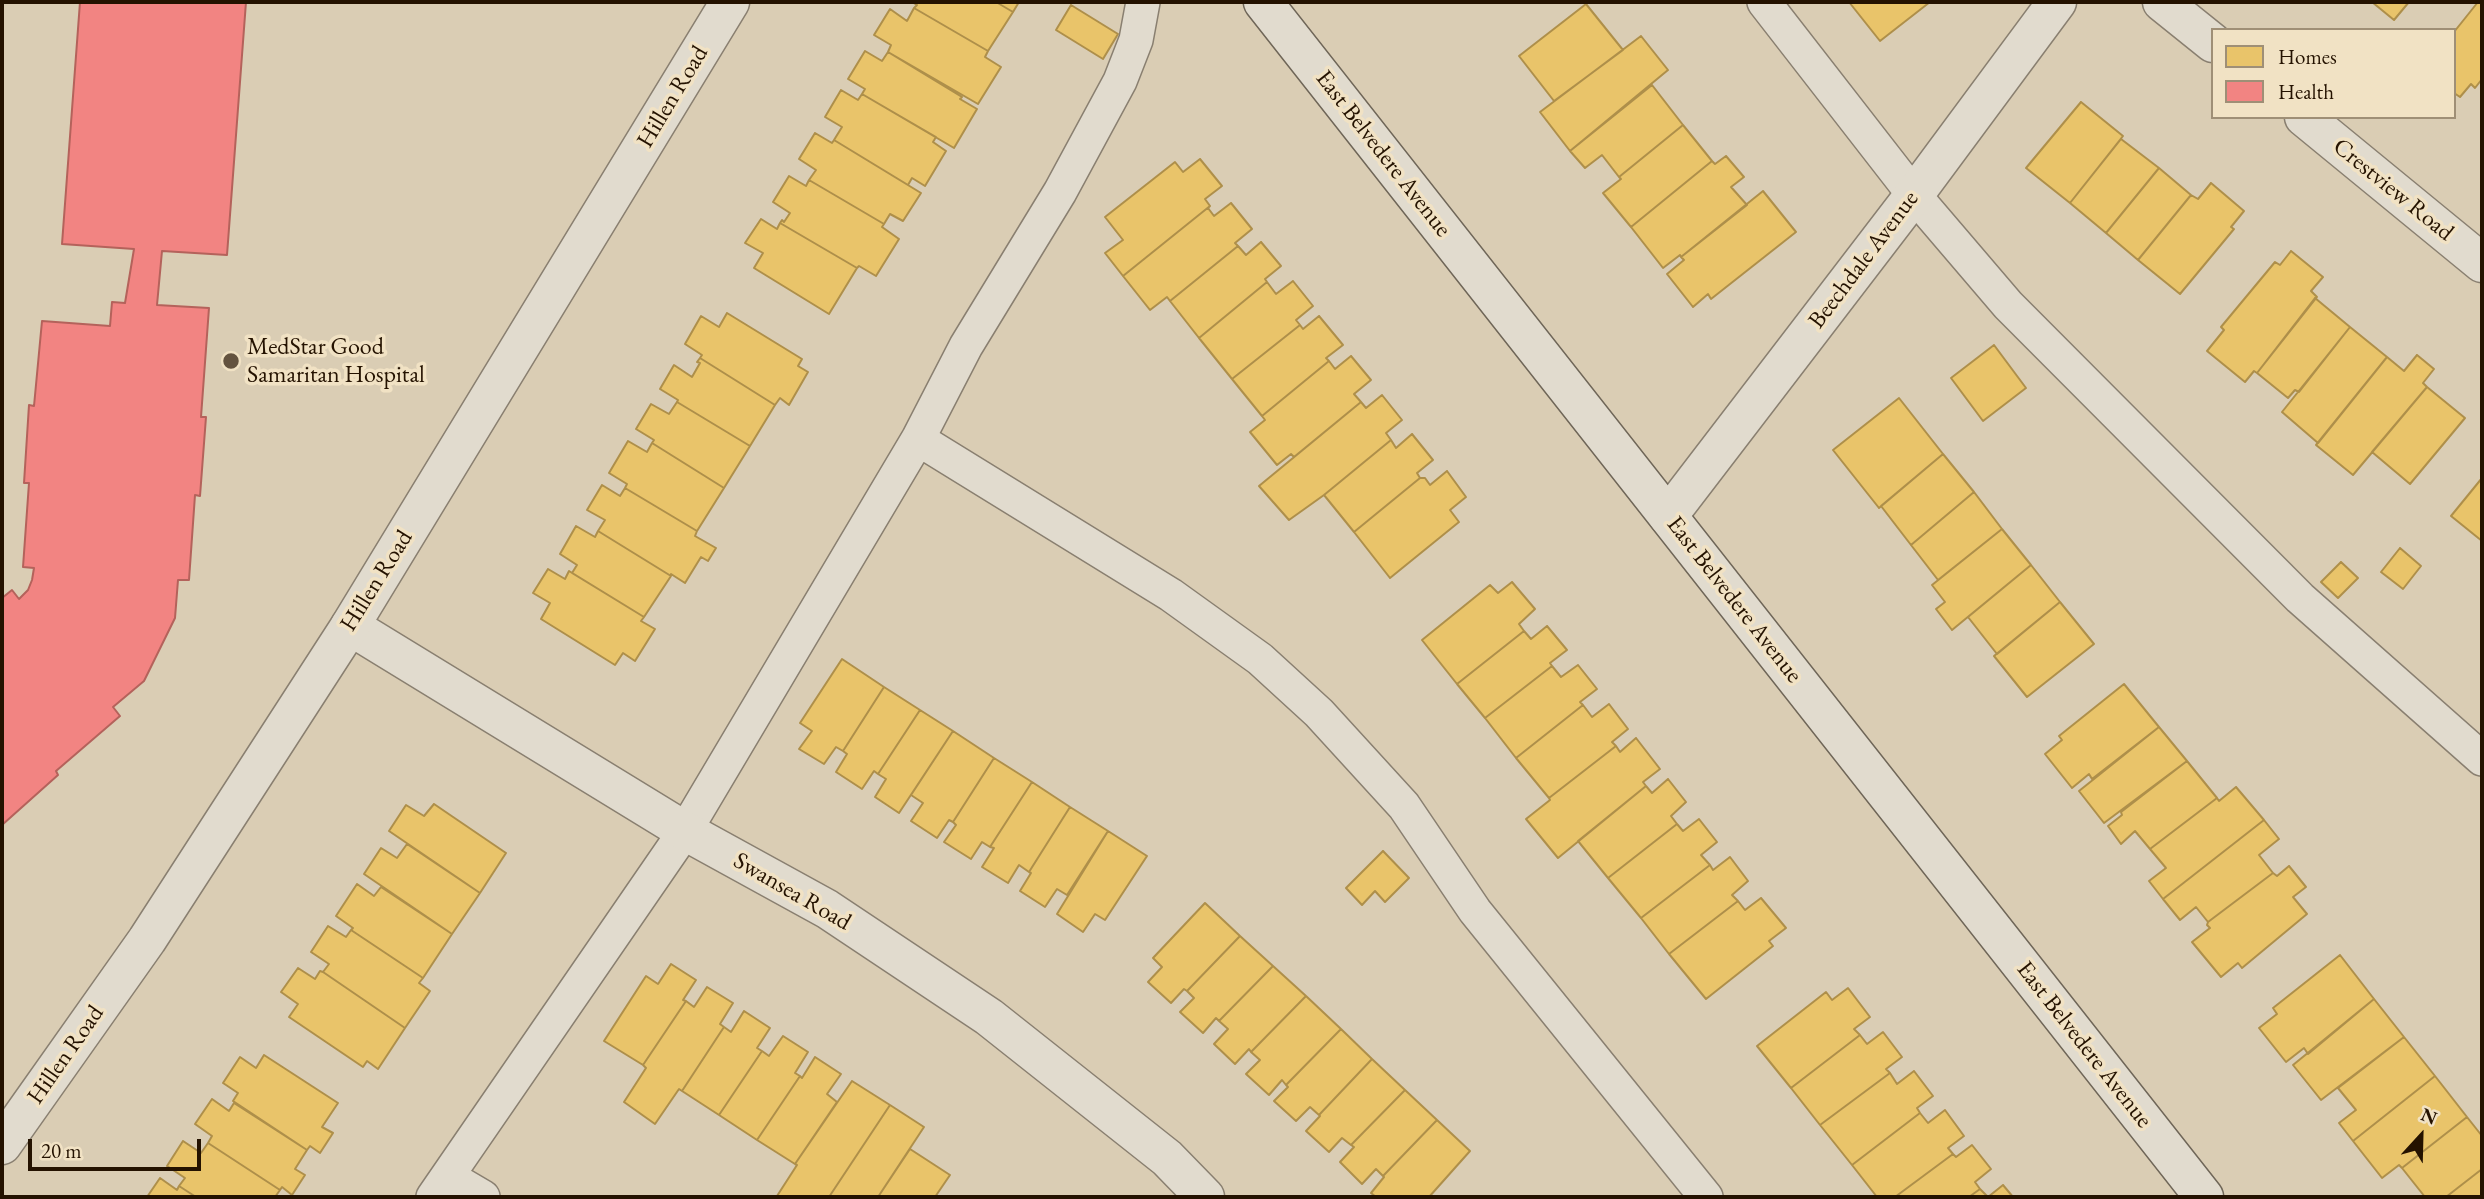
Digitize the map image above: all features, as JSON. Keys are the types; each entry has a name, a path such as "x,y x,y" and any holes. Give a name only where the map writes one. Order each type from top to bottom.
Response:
{"street":[{"name":"Hillen Road","path":"2,1145 147,940 350,626 730,2"},
{"name":"East Belvedere Avenue","path":"1263,2 2204,1197"},
{"name":"Beechdale Avenue","path":"1668,516 1914,195 2057,2"},
{"path":"2162,2 2211,41"},
{"name":"Crestview Road","path":"2306,119 2482,263"},
{"name":"Swansea Road","path":"350,626 685,831 827,909 989,1017 1167,1158 1205,1197"}],"lane":[{"path":"483,1197 441,1187 685,831 918,439 966,346 1060,192 1119,80 1136,40 1143,2"},
{"path":"1764,2 1914,195 2008,304 2300,598 2482,759"},
{"path":"918,439 1171,595 1259,659 1319,713 1404,806 1475,911 1706,1197"}],"building: Homes":[{"path":"912,2 996,2 1013,12 988,51 914,8 917,5"},
{"path":"996,2 1019,2 1013,12"},
{"path":"1849,2 1930,2 1880,41"},
{"path":"2372,2 2409,2 2394,20"},
{"path":"2478,2 2482,2 2482,79 2475,88 2471,84 2460,97 2456,94 2456,30"},
{"path":"1586,4 1623,50 1554,101 1519,56"},
{"path":"1071,5 1118,34 1103,59 1056,30"},
{"path":"914,8 988,51 985,57 1001,67 978,104 888,52 891,45 874,35 890,9 907,21"},
{"path":"1641,36 1668,70 1570,151 1540,112"},
{"path":"865,51 882,61 888,52 977,109 954,148 862,94 865,89 848,79"},
{"path":"1652,85 1683,125 1619,177 1602,155 1585,168 1570,151"},
{"path":"841,90 858,100 862,94 936,137 933,142 946,151 925,186 912,178 908,185 834,140 842,127 825,117"},
{"path":"2081,102 2123,136 2070,203 2026,168"},
{"path":"1683,125 1712,161 1631,227 1603,193"},
{"path":"815,133 832,143 834,140 921,193 903,221 890,214 884,224 809,180 816,170 799,159"},
{"path":"2121,139 2159,168 2106,233 2070,203"},
{"path":"1726,156 1744,177 1731,187 1747,205 1663,268 1631,227 1712,161 1715,164"},
{"path":"1200,159 1222,186 1205,199 1210,206 1123,276 1105,253 1123,240 1105,217 1175,162 1183,172"},
{"path":"2159,168 2191,195 2138,260 2106,233"},
{"path":"789,176 806,186 809,180 884,224 882,227 899,239 876,276 859,266 857,268 780,223 782,220 784,222 790,213 773,202"},
{"path":"2211,183 2244,211 2231,227 2234,229 2180,294 2138,260 2191,195 2198,199"},
{"path":"1763,191 1796,232 1711,299 1708,294 1693,307 1667,274 1684,260 1681,257"},
{"path":"1231,203 1252,229 1235,243 1238,246 1170,301 1167,297 1150,310 1123,276 1210,206 1208,208 1214,216"},
{"path":"761,219 777,229 780,223 857,268 829,314 754,268 763,253 745,243"},
{"path":"1261,242 1281,266 1265,279 1267,282 1199,338 1170,301 1238,246 1246,255"},
{"path":"2291,251 2323,277 2311,291 2317,297 2257,373 2254,371 2245,382 2207,351 2224,330 2221,327 2275,262 2280,265"},
{"path":"1293,281 1313,306 1296,320 1300,325 1232,379 1199,338 1267,282 1276,294"},
{"path":"2315,298 2350,327 2299,392 2295,390 2288,398 2257,373"},
{"path":"727,313 802,359 798,366 808,372 789,405 780,398 775,405 700,358 702,355 685,344 701,316 719,327"},
{"path":"1319,316 1343,345 1326,358 1329,361 1262,416 1232,379 1300,325 1303,329"},
{"path":"2350,327 2387,357 2318,443 2282,412"},
{"path":"1994,345 2026,388 1983,421 1951,378"},
{"path":"2417,355 2434,369 2423,383 2427,387 2353,475 2316,445 2387,357 2404,371"},
{"path":"1351,356 1371,380 1354,394 1361,402 1294,457 1291,454 1277,465 1250,432 1265,420 1262,416 1329,361 1335,369"},
{"path":"700,358 775,405 750,446 660,389 674,365 692,377"},
{"path":"2427,387 2465,418 2410,484 2372,452"},
{"path":"1382,395 1402,420 1386,433 1391,440 1289,520 1259,486 1361,402 1366,408"},
{"path":"1899,398 1943,454 1879,508 1833,450"},
{"path":"677,402 750,446 724,488 652,443 654,440 636,429 651,404 669,414"},
{"path":"1412,434 1433,460 1417,473 1420,478 1354,532 1324,495 1391,440 1396,448"},
{"path":"628,441 647,452 652,443 724,488 697,531 625,488 627,484 609,473"},
{"path":"1943,454 1974,492 1911,545 1881,506"},
{"path":"1447,471 1466,497 1450,510 1459,522 1390,578 1354,532 1420,478 1425,478 1430,485"},
{"path":"2482,478 2482,541 2451,516"},
{"path":"602,485 620,496 625,488 697,531 695,536 716,548 708,561 701,557 685,583 598,531 605,520 587,510"},
{"path":"1974,492 2002,529 1938,580 1911,545"},
{"path":"576,526 595,537 598,531 671,576 644,617 572,573 577,565 560,554"},
{"path":"2002,529 2031,565 1952,630 1936,609 1945,602 1932,585"},
{"path":"2400,548 2421,566 2403,589 2381,572"},
{"path":"2341,562 2358,578 2338,598 2321,582"},
{"path":"2031,565 2060,602 1997,654 1968,617"},
{"path":"548,569 565,579 569,571 644,617 641,621 655,629 635,661 623,653 615,665 541,619 550,603 533,593"},
{"path":"1512,582 1535,609 1519,624 1524,631 1457,684 1422,640 1490,585 1498,593"},
{"path":"2060,602 2094,644 2027,697 1994,656"},
{"path":"1547,626 1567,650 1550,663 1552,666 1485,718 1457,684 1524,631 1531,639"},
{"path":"842,659 884,687 843,751 836,747 824,764 799,749 812,731 800,723"},
{"path":"1578,665 1597,689 1580,702 1583,705 1516,758 1485,718 1552,666 1561,677"},
{"path":"2124,684 2159,727 2092,779 2089,774 2072,788 2045,754 2062,740 2059,736"},
{"path":"884,687 920,710 878,774 874,771 862,789 836,772 847,754 843,751"},
{"path":"1609,704 1628,729 1612,742 1616,746 1549,798 1516,758 1583,705 1592,717"},
{"path":"920,710 953,731 899,813 875,797 886,779 878,774"},
{"path":"2159,727 2187,761 2104,823 2079,791"},
{"path":"953,731 994,758 953,822 949,820 937,838 911,821 923,803 911,795"},
{"path":"1636,738 1660,769 1643,782 1646,786 1558,858 1526,819 1616,746 1620,752"},
{"path":"994,758 1032,782 990,847 982,842 971,859 944,842 956,825 953,822"},
{"path":"2187,761 2217,798 2150,849 2135,831 2121,844 2108,826 2122,815 2121,812"},
{"path":"1668,779 1686,802 1671,816 1677,824 1608,878 1578,841 1646,786 1652,793"},
{"path":"1032,782 1070,807 1029,872 1019,865 1008,883 982,867 994,848 990,847"},
{"path":"2236,787 2264,820 2163,899 2149,881 2166,868 2150,849 2217,798 2219,801"},
{"path":"434,804 506,853 480,893 389,831 406,805 424,816"},
{"path":"1070,807 1108,831 1067,895 1057,889 1045,907 1020,891"},
{"path":"1699,819 1717,842 1701,855 1710,865 1641,918 1608,878 1677,824 1683,831"},
{"path":"2264,820 2279,839 2259,855 2273,873 2208,922 2196,907 2180,920 2163,899"},
{"path":"1108,831 1147,856 1105,920 1095,914 1083,932 1057,914"},
{"path":"407,844 480,893 452,934 364,874 381,848 397,858"},
{"path":"1383,851 1409,878 1385,902 1375,891 1362,905 1346,888"},
{"path":"1730,857 1748,881 1732,895 1738,901 1669,954 1641,918 1710,865 1713,870"},
{"path":"2289,866 2306,887 2293,897 2307,914 2242,968 2238,963 2221,977 2192,942 2210,928 2208,922 2273,873 2277,876"},
{"path":"357,884 374,896 381,887 452,934 423,978 351,930 353,928 336,916"},
{"path":"1761,898 1786,928 1769,941 1773,946 1706,999 1669,954 1738,901 1745,910"},
{"path":"1205,903 1240,936 1187,991 1184,989 1171,1003 1148,982 1162,967 1153,958"},
{"path":"328,926 346,937 351,930 423,978 419,983 430,991 405,1028 323,972 329,964 311,952"},
{"path":"1240,936 1273,966 1219,1021 1216,1018 1203,1033 1180,1012 1194,998 1187,991"},
{"path":"2340,955 2374,999 2308,1054 2304,1048 2286,1062 2259,1028 2277,1014 2273,1008"},
{"path":"671,964 696,980 683,1000 686,1001 643,1065 604,1041 646,976 658,984"},
{"path":"1273,966 1306,996 1251,1052 1249,1049 1235,1064 1214,1044 1228,1029 1219,1021"},
{"path":"298,968 315,979 320,971 323,972 405,1028 378,1069 367,1061 363,1067 289,1017 298,1004 281,992"},
{"path":"707,987 733,1003 720,1024 724,1027 682,1091 679,1089 655,1124 624,1102 646,1068 643,1065 686,1001 694,1007"},
{"path":"1848,988 1870,1017 1854,1029 1860,1035 1791,1088 1757,1046 1826,992 1832,1000"},
{"path":"1306,996 1341,1029 1286,1085 1282,1080 1269,1095 1246,1074 1260,1060 1251,1052"},
{"path":"2374,999 2404,1037 2321,1100 2293,1065"},
{"path":"744,1011 770,1028 757,1048 762,1051 719,1115 682,1091 724,1027 731,1032"},
{"path":"1341,1029 1372,1059 1319,1115 1310,1107 1296,1121 1274,1101 1288,1087 1286,1085"},
{"path":"1883,1032 1902,1057 1886,1069 1890,1073 1820,1125 1791,1088 1860,1035 1867,1044"},
{"path":"783,1036 808,1052 795,1073 800,1076 757,1140 719,1115 762,1051 769,1056"},
{"path":"2404,1037 2435,1076 2353,1141 2339,1123 2356,1110 2338,1088"},
{"path":"264,1055 338,1103 322,1127 333,1133 320,1153 310,1146 307,1150 233,1101 238,1093 223,1083 240,1057 256,1068"},
{"path":"815,1057 841,1074 827,1094 837,1102 795,1164 757,1140"},
{"path":"1372,1059 1405,1090 1351,1145 1342,1138 1329,1152 1306,1131"},
{"path":"1914,1071 1933,1096 1917,1108 1920,1113 1852,1165 1820,1125 1890,1073 1897,1084"},
{"path":"2435,1076 2467,1117 2402,1168 2399,1165 2382,1178 2353,1141"},
{"path":"852,1081 890,1105 829,1197 777,1196 797,1165 795,1164"},
{"path":"1405,1090 1437,1120 1383,1176 1376,1169 1362,1184 1340,1162 1354,1147 1351,1145"},
{"path":"212,1099 229,1111 234,1103 307,1150 295,1169 305,1175 292,1195 208,1143 212,1136 195,1124"},
{"path":"890,1105 924,1127 878,1197 829,1197"},
{"path":"1945,1110 1964,1136 1948,1148 1953,1154 1895,1197 1877,1197 1852,1165 1920,1113 1928,1123"},
{"path":"2467,1117 2482,1136 2482,1169 2446,1197 2425,1197 2402,1168"},
{"path":"1437,1120 1470,1151 1429,1197 1376,1197 1371,1193 1383,1176"},
{"path":"183,1141 201,1153 208,1143 280,1190 275,1197 196,1197 179,1186 185,1178 167,1166"},
{"path":"1972,1145 1991,1169 1975,1182 1980,1189 1969,1197 1895,1197 1953,1154 1956,1157"},
{"path":"910,1149 950,1175 935,1197 878,1197"},
{"path":"2482,1169 2482,1197 2446,1197"},
{"path":"160,1178 177,1190 179,1186 196,1197 147,1197"},
{"path":"2003,1185 2013,1197 1988,1197"},
{"path":"1980,1189 1988,1197 1969,1197"}],"building: Health":[{"path":"80,2 246,2 227,255 162,251 157,305 209,308 201,417 206,417 200,496 195,495 189,580 178,580 175,618 144,681 113,707 120,716 56,771 58,775 2,825 2,598 12,590 19,599 28,590 34,568 23,567 29,483 24,483 29,405 34,406 42,321 110,326 112,302 125,303 134,249 62,244"}],"place":[{"name":"MedStar Good Samaritan Hospital","path":"231,361"}]}
